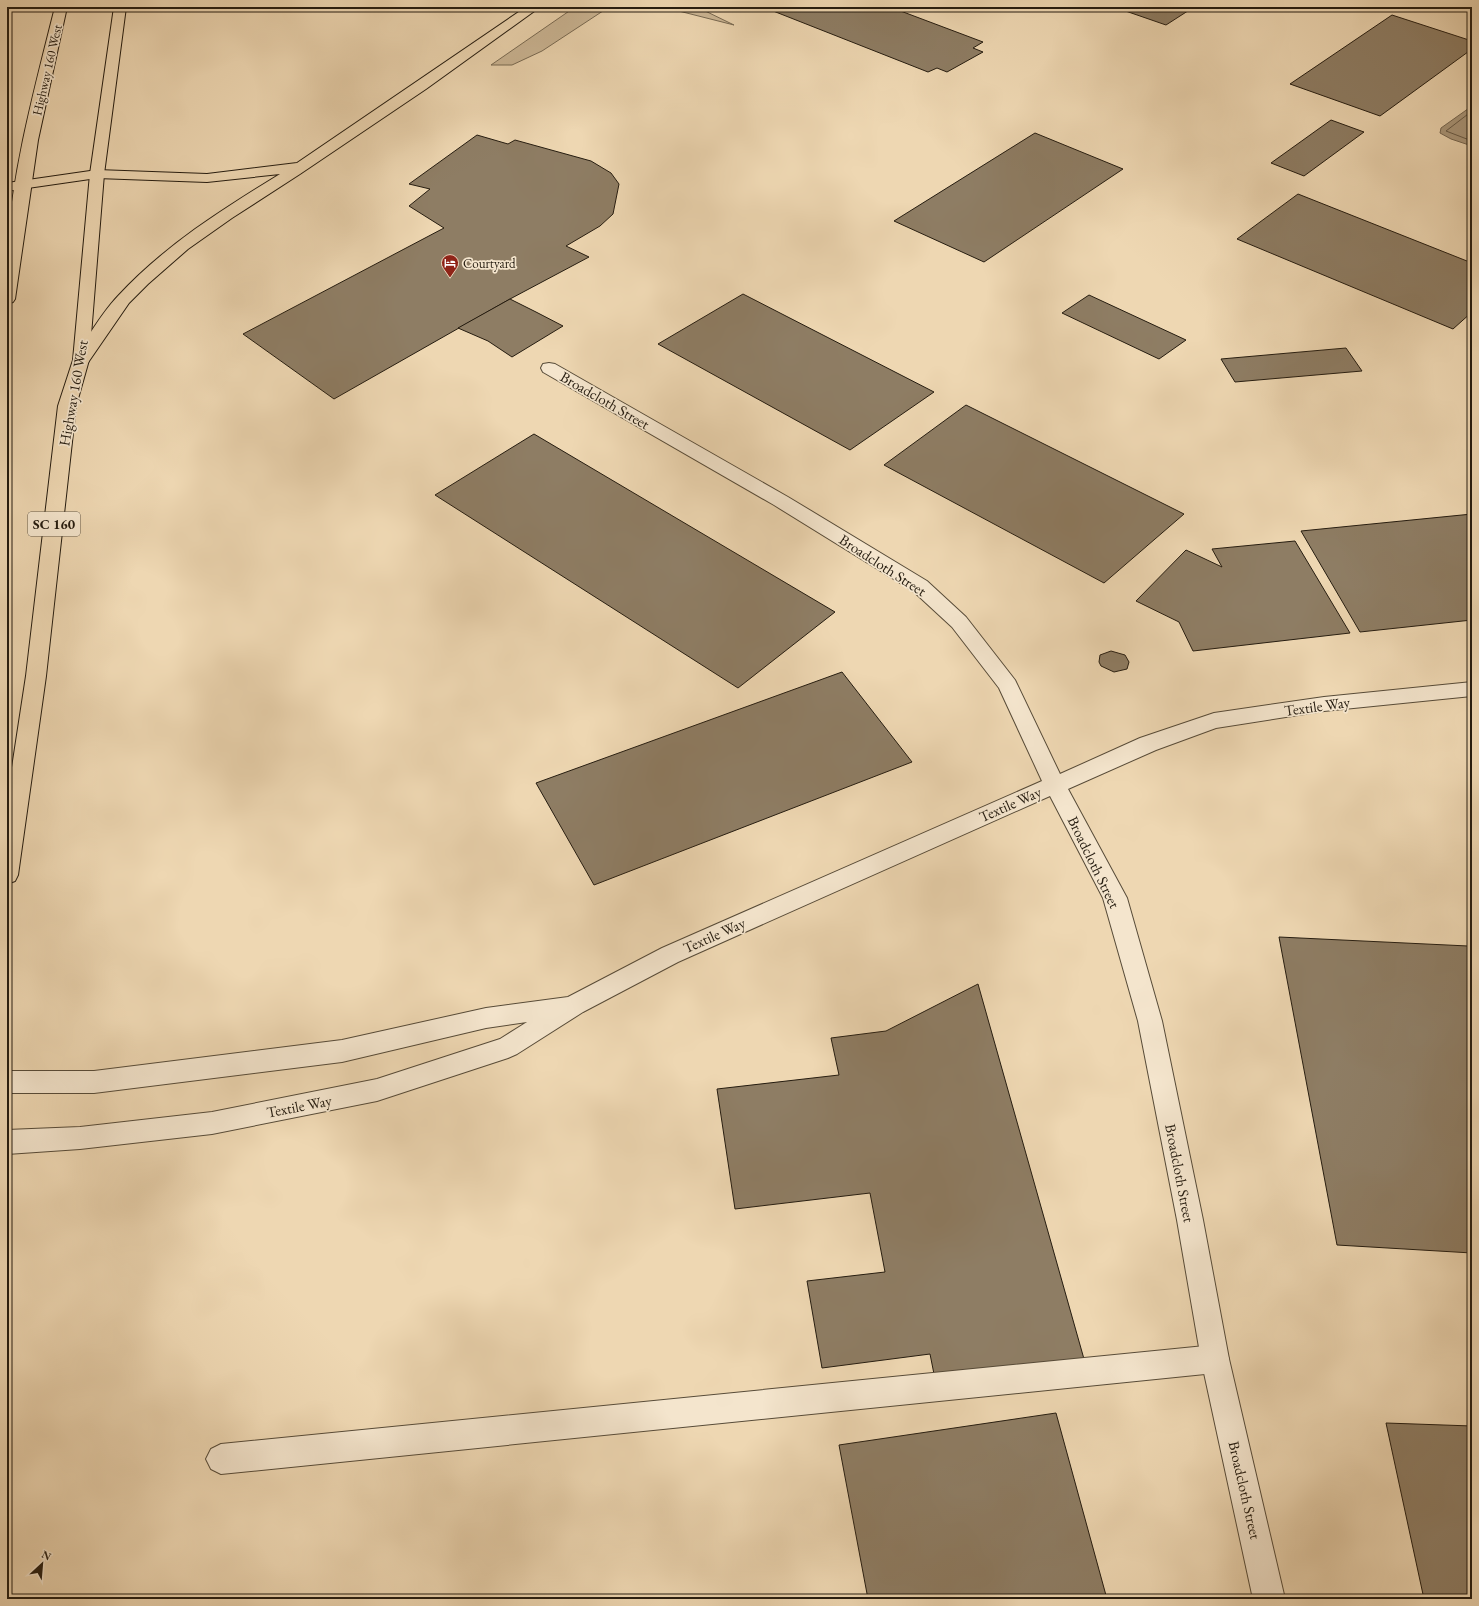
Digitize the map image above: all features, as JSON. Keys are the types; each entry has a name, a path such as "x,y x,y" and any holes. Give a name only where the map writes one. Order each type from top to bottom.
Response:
{"main road":[{"name":"Highway 160 West","path":"7,300 16,249 23,185 40,95 61,7"},
{"path":"81,360 123,301 172,252 421,86 534,7"},
{"name":"Highway 160 West","path":"7,874 36,676 67,406 81,360 96,174 119,10"},
{"path":"7,187 96,174 207,178 301,167"}],"street":[{"name":"Broadcloth Street","path":"549,368 781,501 920,586 959,622 1008,685 1055,784 1115,898 1150,1021 1190,1220 1215,1360 1269,1599"},
{"name":"Textile Way","path":"7,1142 80,1138 212,1123 377,1090 508,1047 574,1005 670,955 1148,744 1214,721 1324,704 1472,689"},
{"name":"Textile Way","path":"7,1082 94,1082 342,1051 486,1018 574,1005"},
{"path":"221,1459 1215,1360"}],"shaded area":[{"path":"575,7 609,7 542,51 512,65 491,65"},
{"path":"663,7 697,7 734,25"}],"water":[{"path":"1472,106 1472,146 1451,139 1440,133 1441,128"}],"building":[{"path":"763,7 890,7 983,42 973,48 983,52 947,72 937,68 928,72"},
{"path":"1114,7 1194,7 1166,25"},
{"path":"1392,15 1472,41 1472,49 1380,116 1290,84"},
{"path":"1331,120 1364,132 1304,176 1271,163"},
{"path":"1035,133 1123,169 984,262 894,221"},
{"name":"Courtyard","path":"477,135 508,144 515,140 591,161 611,173 619,184 613,214 600,226 566,246 589,257 510,299 334,399 243,334 444,228 409,206 430,189 409,184"},
{"path":"1298,194 1472,263 1472,312 1453,329 1237,239"},
{"path":"743,294 934,392 850,450 658,344"},
{"path":"1089,295 1186,340 1159,359 1062,313"},
{"path":"510,299 563,326 512,357 488,341 458,328"},
{"path":"1346,348 1362,371 1235,382 1221,359"},
{"path":"966,405 1184,514 1104,583 884,465"},
{"path":"534,434 835,612 738,688 435,495"},
{"path":"1472,514 1472,620 1360,632 1301,531"},
{"path":"1295,541 1350,633 1193,651 1179,622 1136,601 1186,550 1222,567 1212,549"},
{"path":"1111,651 1125,655 1129,662 1127,669 1114,672 1101,666 1099,662 1100,655"},
{"path":"842,672 912,762 594,885 536,783"},
{"path":"1279,937 1468,946 1472,962 1472,1253 1337,1245"},
{"path":"978,984 1084,1359 935,1379 930,1354 822,1368 807,1281 885,1272 870,1193 735,1209 717,1089 839,1075 831,1038 886,1031"},
{"path":"1056,1413 1107,1599 868,1599 839,1445"},
{"path":"1386,1423 1472,1426 1472,1599 1424,1599"}],"place":[{"name":"Courtyard","path":"450,278"}]}
